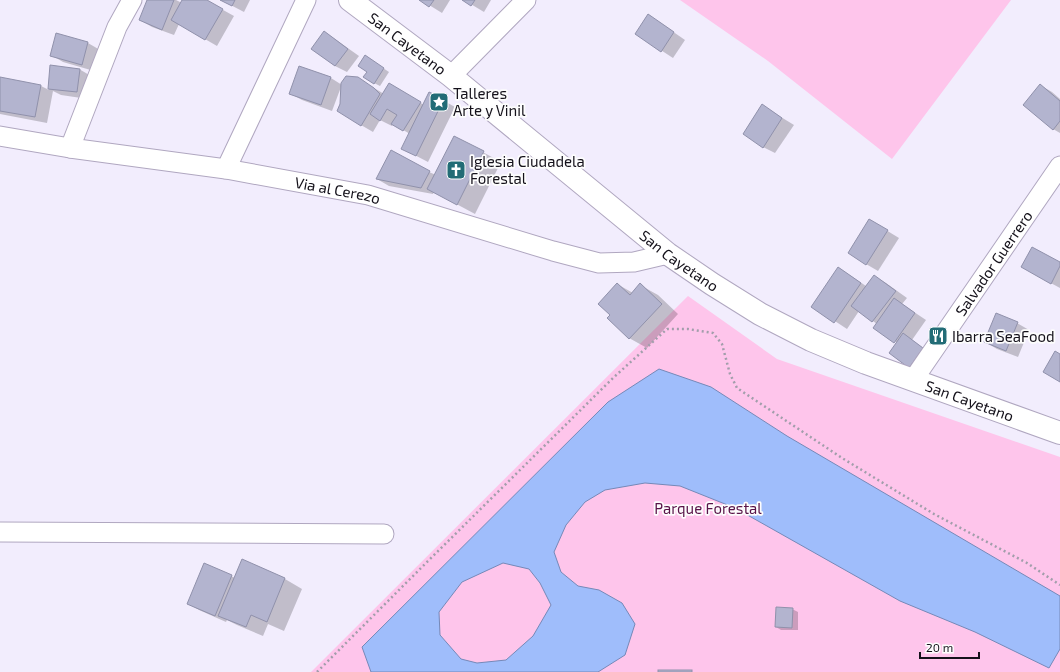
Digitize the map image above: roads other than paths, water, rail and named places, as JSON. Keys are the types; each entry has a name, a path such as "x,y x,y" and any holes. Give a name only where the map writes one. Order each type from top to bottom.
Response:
{"main road":[{"name":"San Cayetano","path":"350,0 451,76 668,254 712,284 766,317 811,340 866,363 1060,433"}],"street":[{"path":"70,148 118,27 132,0"},
{"path":"226,169 306,0"},
{"path":"451,76 526,0"},
{"name":"Via al Cerezo","path":"0,136 70,148 226,169 368,195 553,251 599,263 634,262 668,254"},
{"name":"Salvador Guerrero","path":"913,380 1060,166"},
{"path":"0,532 384,534"}],"water":[{"path":"659,369 711,387 787,436 1060,596 1060,649 1049,668 975,632 900,601 735,508 680,486 645,483 605,490 585,502 566,525 554,552 561,572 578,586 599,590 622,603 635,624 625,655 598,672 371,672 362,647 608,402","holes":["503,563 529,569 540,583 551,605 533,636 506,660 477,663 461,659 440,635 439,612 462,582"]}],"place":[{"name":"Talleres Arte y Vinil","path":"439,102"},
{"name":"Iglesia Ciudadela Forestal","path":"456,170"},
{"name":"Ibarra SeaFood","path":"938,336"}],"park label":[{"name":"Parque Forestal","path":"708,508"}]}
